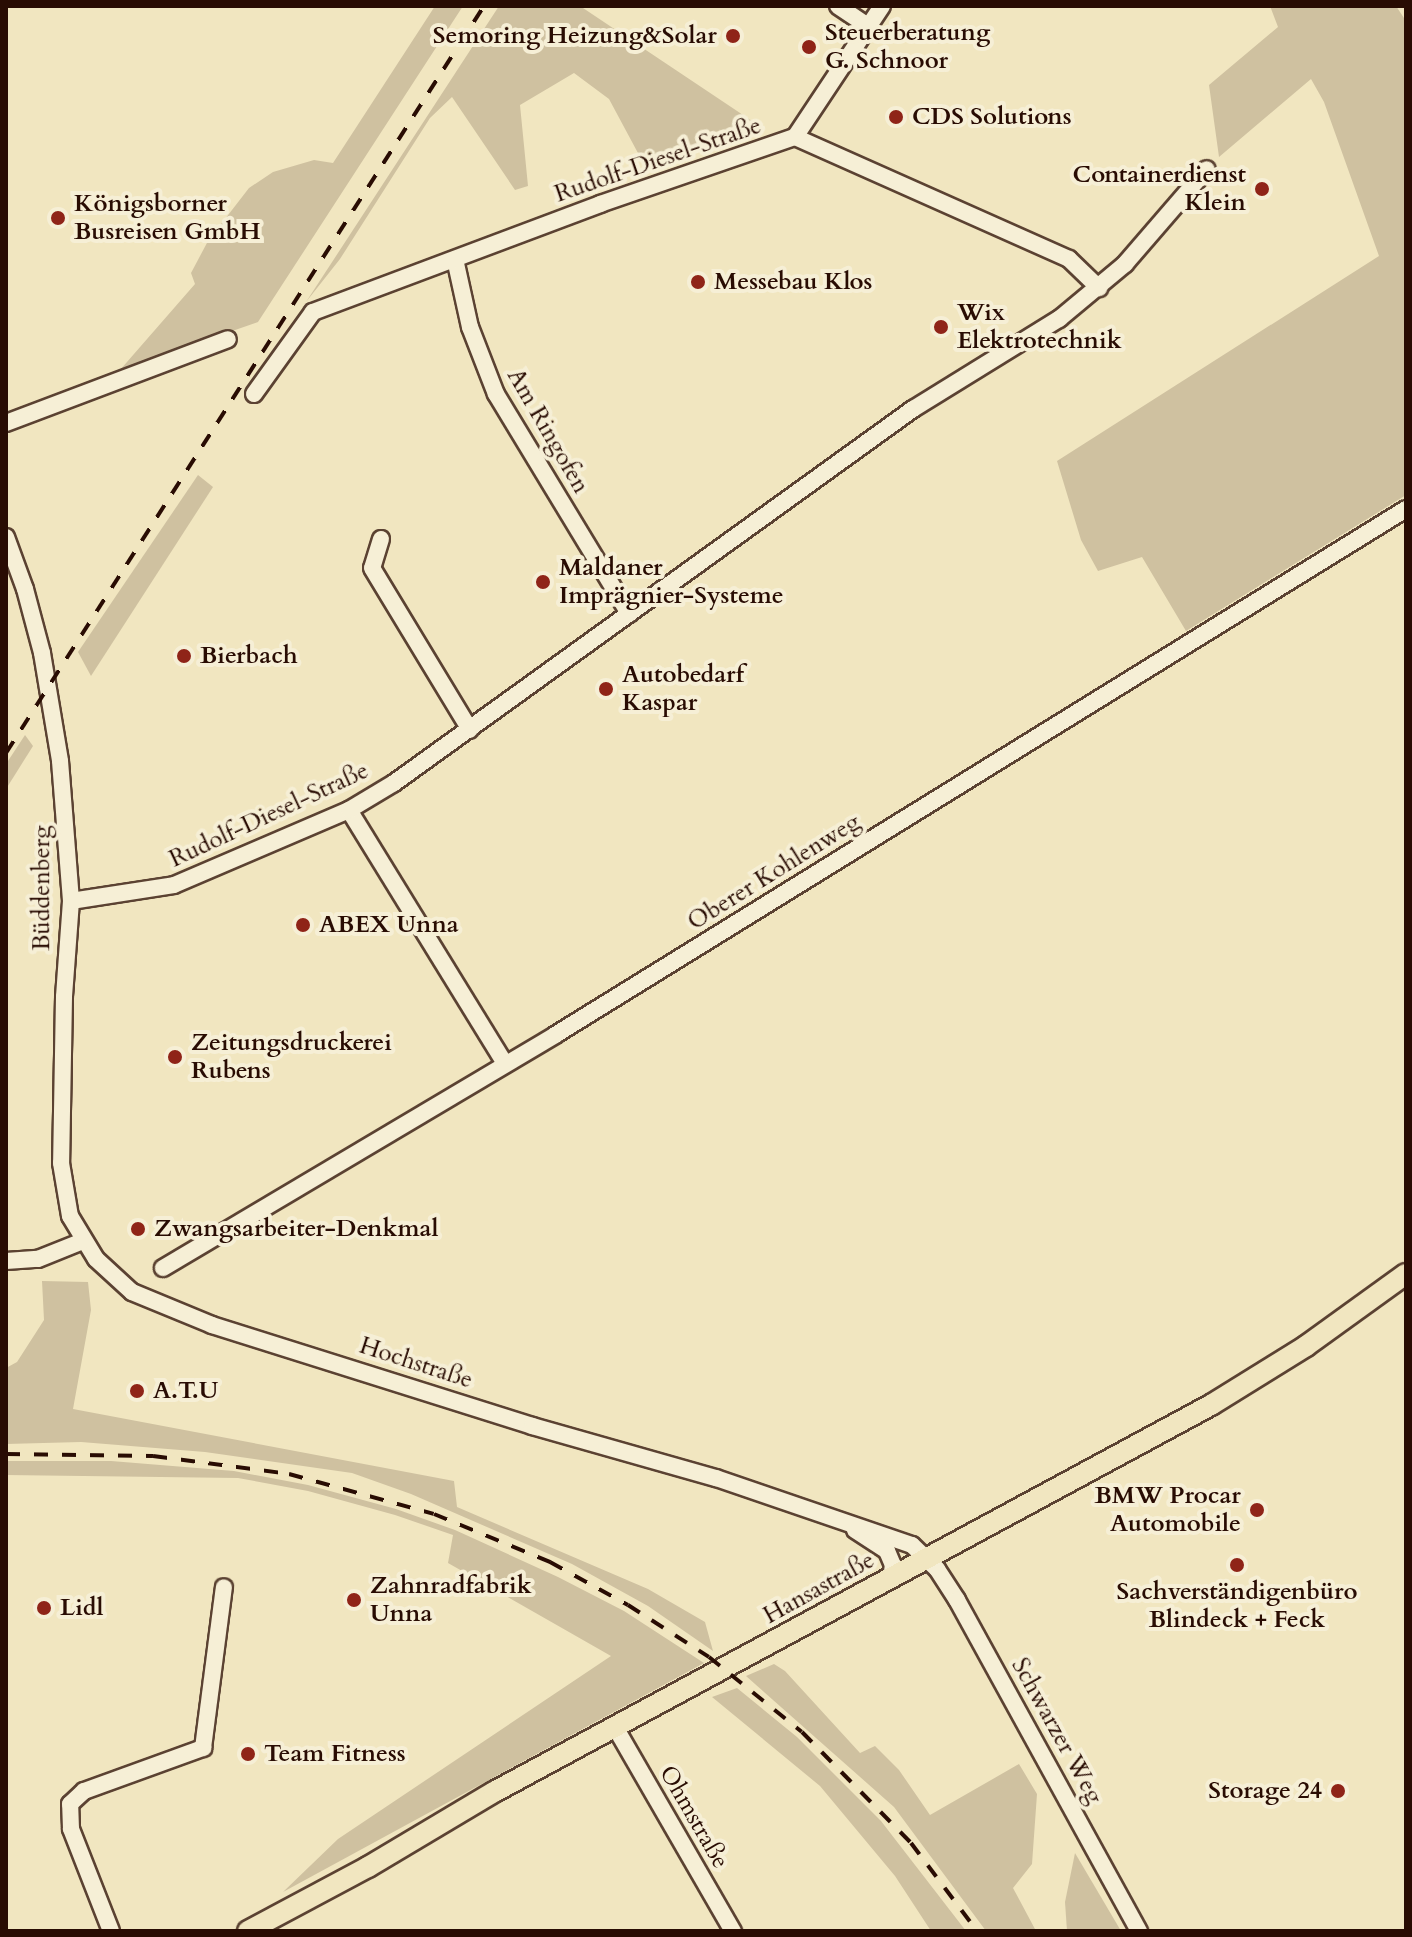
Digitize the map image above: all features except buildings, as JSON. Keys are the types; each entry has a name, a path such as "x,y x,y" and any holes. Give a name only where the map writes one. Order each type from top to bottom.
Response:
{"main road":[{"name":"Hansastraße","path":"248,1931 615,1727 1222,1398 1306,1346 1406,1274"}],"street":[{"path":"838,6 869,27"},
{"path":"795,137 882,6"},
{"name":"Rudolf-Diesel-Straße","path":"254,394 313,312 795,137 1069,259 1099,288"},
{"name":"Rudolf-Diesel-Straße","path":"71,901 174,885 349,810 470,730 913,409 1059,319 1125,264 1207,169"},
{"name":"Am Ringofen","path":"455,259 470,327 496,394 629,614"},
{"path":"6,423 228,339"},
{"name":"Oberer Kohlenweg","path":"163,1268 505,1064 1406,509"},
{"name":"Büddenberg","path":"6,537 32,614 55,723 64,787 71,901 60,1142 65,1194 83,1241"},
{"path":"381,539 372,568 470,730"},
{"path":"349,810 505,1064"},
{"path":"6,1261 38,1259 83,1241"},
{"name":"Hochstraße","path":"83,1241 115,1279 132,1292 178,1313 833,1516 900,1539 927,1559"},
{"name":"Hochstraße","path":"833,1516 887,1551 893,1565 891,1578"},
{"name":"Schwarzer Weg","path":"927,1559 957,1600 1139,1931"},
{"path":"111,1931 71,1829 70,1804 84,1791 203,1748 224,1587"},
{"name":"Ohmstraße","path":"615,1727 733,1931"}],"shaded area":[{"path":"435,6 463,6 258,322 120,370 195,284 191,273 208,241 249,188 273,172 314,160 333,163"},
{"path":"499,6 580,6 761,127 646,168 609,99 574,73 520,105 528,186 515,190 452,97 430,118 340,259 306,302"},
{"path":"1270,6 1396,6 1406,21 1406,495 1186,631 1142,557 1098,571 1081,540 1057,461 1379,256 1324,102 1311,79 1219,157 1209,85 1278,27"},
{"path":"198,475 213,487 91,676 78,652"},
{"path":"25,735 33,746 6,789 6,764"},
{"path":"42,1281 88,1282 91,1310 73,1409 454,1481 457,1507 648,1589 705,1622 713,1651 648,1606 572,1564 411,1494 352,1473 205,1452 81,1442 6,1444 6,1368 17,1362 44,1320"},
{"path":"6,1461 111,1461 234,1471 308,1485 396,1509 455,1530 558,1577 624,1611 704,1663 283,1892 338,1839 611,1656 448,1563 453,1535 395,1515 308,1491 238,1478 6,1475"},
{"path":"774,1664 785,1671 860,1753 875,1746 899,1770 930,1815 1019,1764 1037,1794 1032,1864 1013,1888 1036,1931 986,1931 894,1807 746,1676"},
{"path":"737,1688 797,1737 881,1821 966,1931 931,1931 895,1876 820,1786 712,1697"},
{"path":"1075,1853 1121,1931 1067,1931 1065,1902"}],"railway":[{"path":"6,753 484,6"},
{"path":"6,1454 153,1456 289,1474 434,1514 550,1562 628,1605 709,1657 802,1732 911,1843 977,1931"}],"place":[{"name":"Semoring Heizung&Solar","path":"733,36"},
{"name":"Steuerberatung G. Schnoor","path":"809,47"},
{"name":"CDS Solutions","path":"896,117"},
{"name":"Containerdienst Klein","path":"1262,189"},
{"name":"Königsborner Busreisen GmbH","path":"58,218"},
{"name":"Messebau Klos","path":"698,282"},
{"name":"Wix Elektrotechnik","path":"941,327"},
{"name":"Maldaner Imprägnier-Systeme","path":"543,582"},
{"name":"Bierbach","path":"184,656"},
{"name":"Autobedarf Kaspar","path":"606,689"},
{"name":"ABEX Unna","path":"303,925"},
{"name":"Zeitungsdruckerei Rubens","path":"175,1057"},
{"name":"Zwangsarbeiter-Denkmal","path":"138,1229"},
{"name":"A.T.U","path":"137,1391"},
{"name":"BMW Procar Automobile","path":"1257,1510"},
{"name":"Sachverständigenbüro Blindeck + Feck","path":"1237,1565"},
{"name":"Zahnradfabrik Unna","path":"354,1600"},
{"name":"Lidl","path":"44,1608"},
{"name":"Team Fitness","path":"248,1754"},
{"name":"Storage 24","path":"1338,1791"}]}
